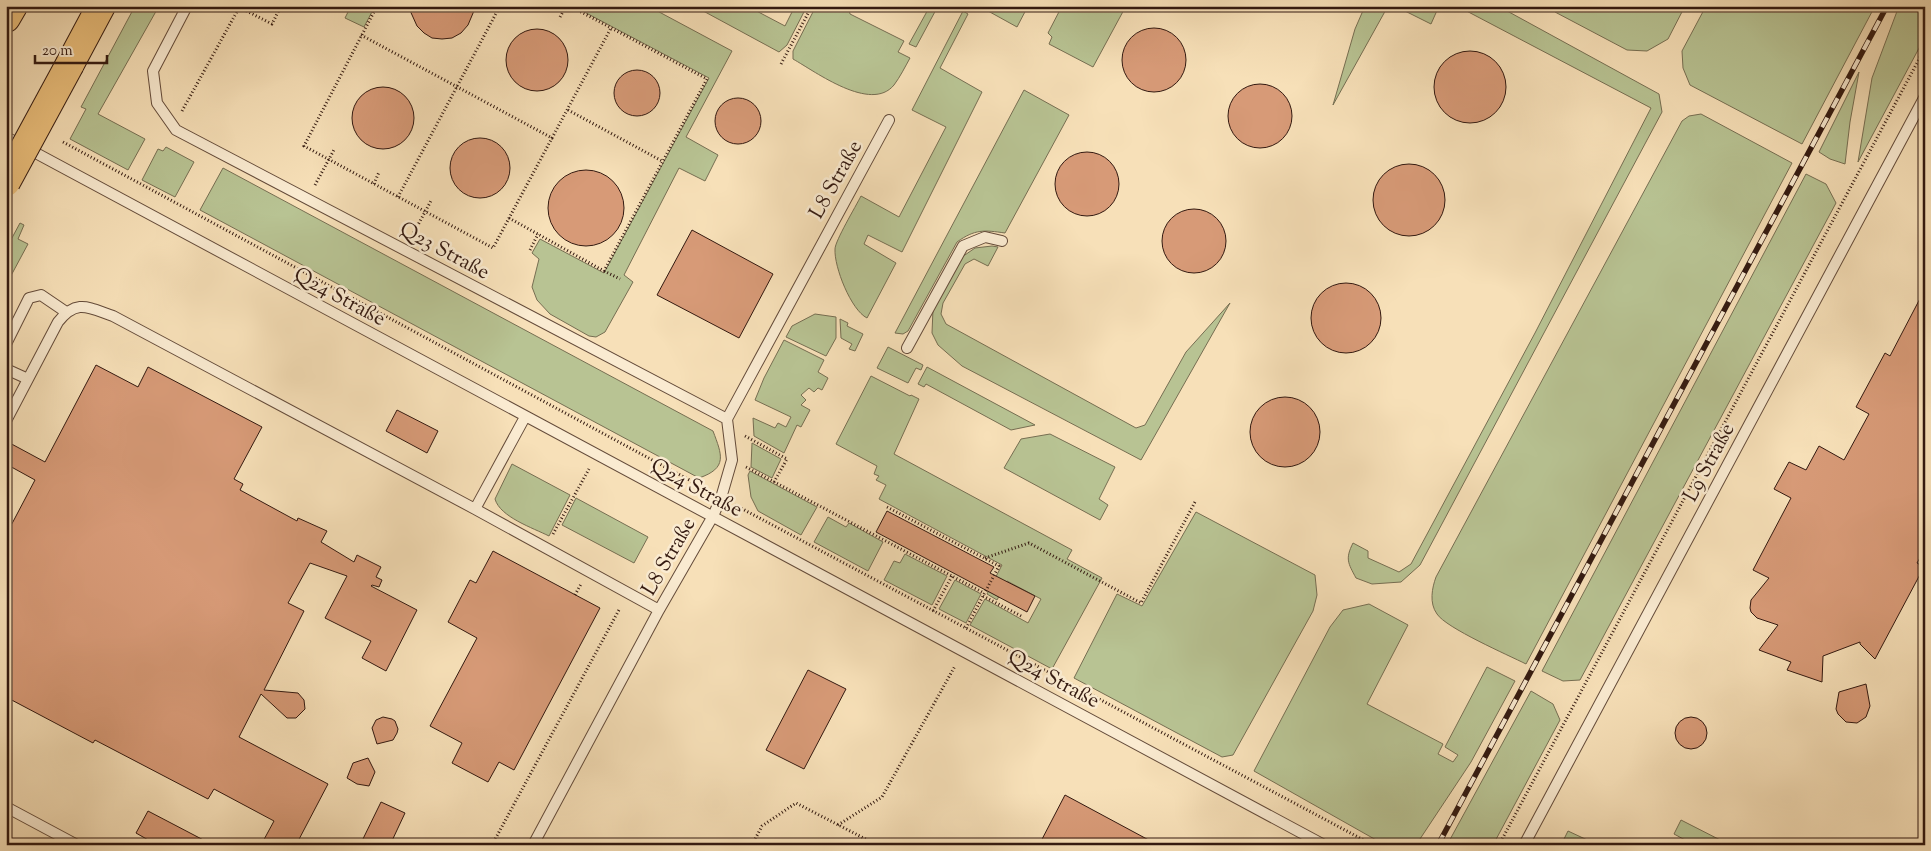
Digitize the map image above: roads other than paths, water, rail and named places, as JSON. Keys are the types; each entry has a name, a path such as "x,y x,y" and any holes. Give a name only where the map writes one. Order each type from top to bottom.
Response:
{"highway":[{"path":"6,18 13,6"},
{"path":"6,182 101,6"}],"lane":[{"name":"Q23 Straße","path":"188,6 154,71 157,103 174,126 184,134 728,423"},
{"name":"L9 Straße","path":"1524,845 1925,96"},
{"name":"L8 Straße","path":"533,845 659,610 713,516 721,498 732,460 728,423 889,120"},
{"name":"Q24 Straße","path":"6,137 1324,845"},
{"path":"907,348 963,246 985,237 1002,241"},
{"path":"6,344 29,298 41,295 66,312"},
{"path":"6,421 58,322 66,312 82,306 113,316 475,509 659,610"},
{"path":"6,369 28,380"},
{"path":"475,509 525,416"},
{"path":"6,807 77,845"}],"railway":[{"path":"1438,845 1887,6"}]}
